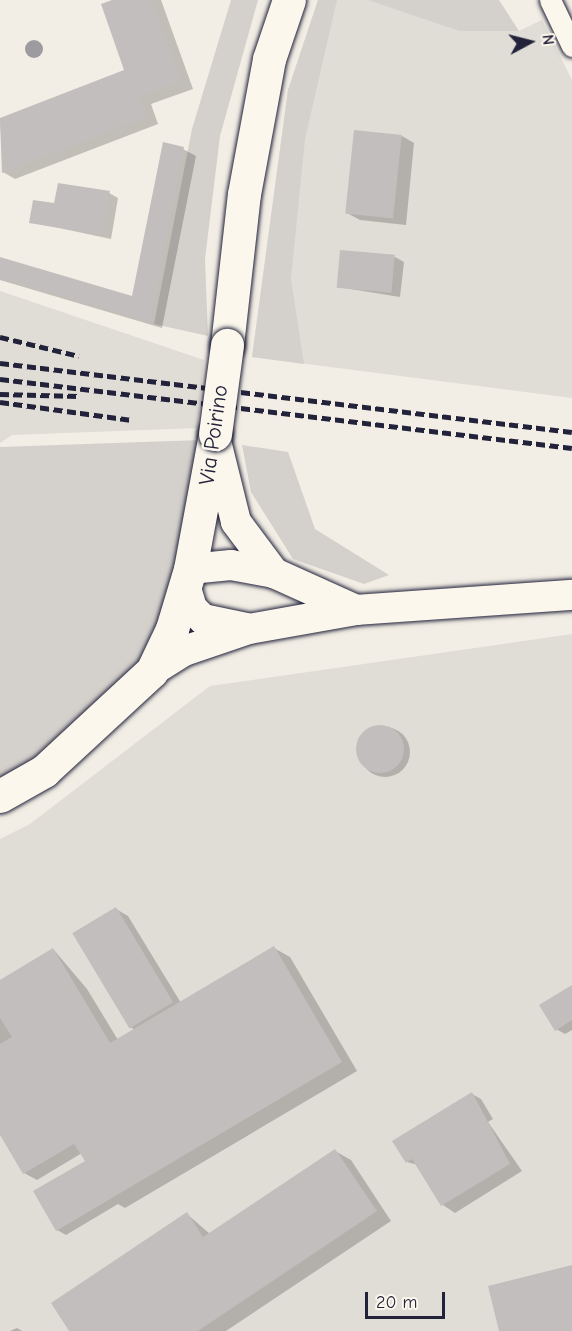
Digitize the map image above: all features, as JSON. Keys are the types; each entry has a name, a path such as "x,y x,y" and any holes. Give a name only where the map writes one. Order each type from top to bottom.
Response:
{"main road":[{"name":"Via Poirino","path":"0,796 44,771 152,671 188,577 215,434 244,194 269,59 289,0"}],"street":[{"path":"550,0 572,46"},
{"path":"215,434 236,522 274,573"},
{"path":"249,629 203,619 192,608 188,577 231,565 274,573 356,610"},
{"path":"152,671 184,651 249,629 356,610 572,596"}],"shaded area":[{"path":"231,0 258,0 220,136 205,259 208,336 154,324 192,129"},
{"path":"318,0 367,0 459,31 519,31 542,20 572,80 572,398 252,357 288,90"},
{"path":"318,0 337,0 305,139 291,279 304,364 252,357 288,90"},
{"path":"367,0 499,0 519,31 459,31"},
{"path":"0,291 204,360 197,428 12,435 0,443"},
{"path":"201,440 184,546 149,647 108,706 0,789 0,447"},
{"path":"242,445 288,452 315,529 389,575 364,584 293,559 251,492"},
{"path":"572,634 572,1331 0,1331 0,839 30,824 210,686"}],"building":[{"path":"112,0 152,0 181,82 139,97 147,117 2,173 0,118 124,70 101,4"},
{"path":"354,130 402,135 393,219 345,214"},
{"path":"163,142 184,147 150,322 0,278 0,257 132,296"},
{"path":"58,183 110,191 102,235 29,223 33,200 54,203"},
{"path":"340,250 395,255 391,293 337,288"},
{"path":"375,725 385,725 400,735 404,749 403,758 394,769 385,773 375,773 360,763 356,754 356,744 366,729"},
{"path":"116,907 173,1002 129,1028 72,933"},
{"path":"274,946 342,1062 56,1231 33,1191 85,1161 74,1144 23,1174 0,1135 0,1044 12,1037 0,1018 0,980 53,948 110,1043"},
{"path":"572,985 572,1020 555,1031 539,1005"},
{"path":"472,1092 510,1164 441,1206 412,1159 406,1163 392,1141"},
{"path":"335,1149 377,1211 198,1331 69,1331 51,1303 187,1212 203,1237"},
{"path":"572,1265 572,1331 499,1331 488,1286"}],"railway":[{"path":"0,337 79,356"},
{"path":"0,363 572,432"},
{"path":"0,379 572,448"},
{"path":"0,394 78,396"},
{"path":"0,402 132,420"}]}
